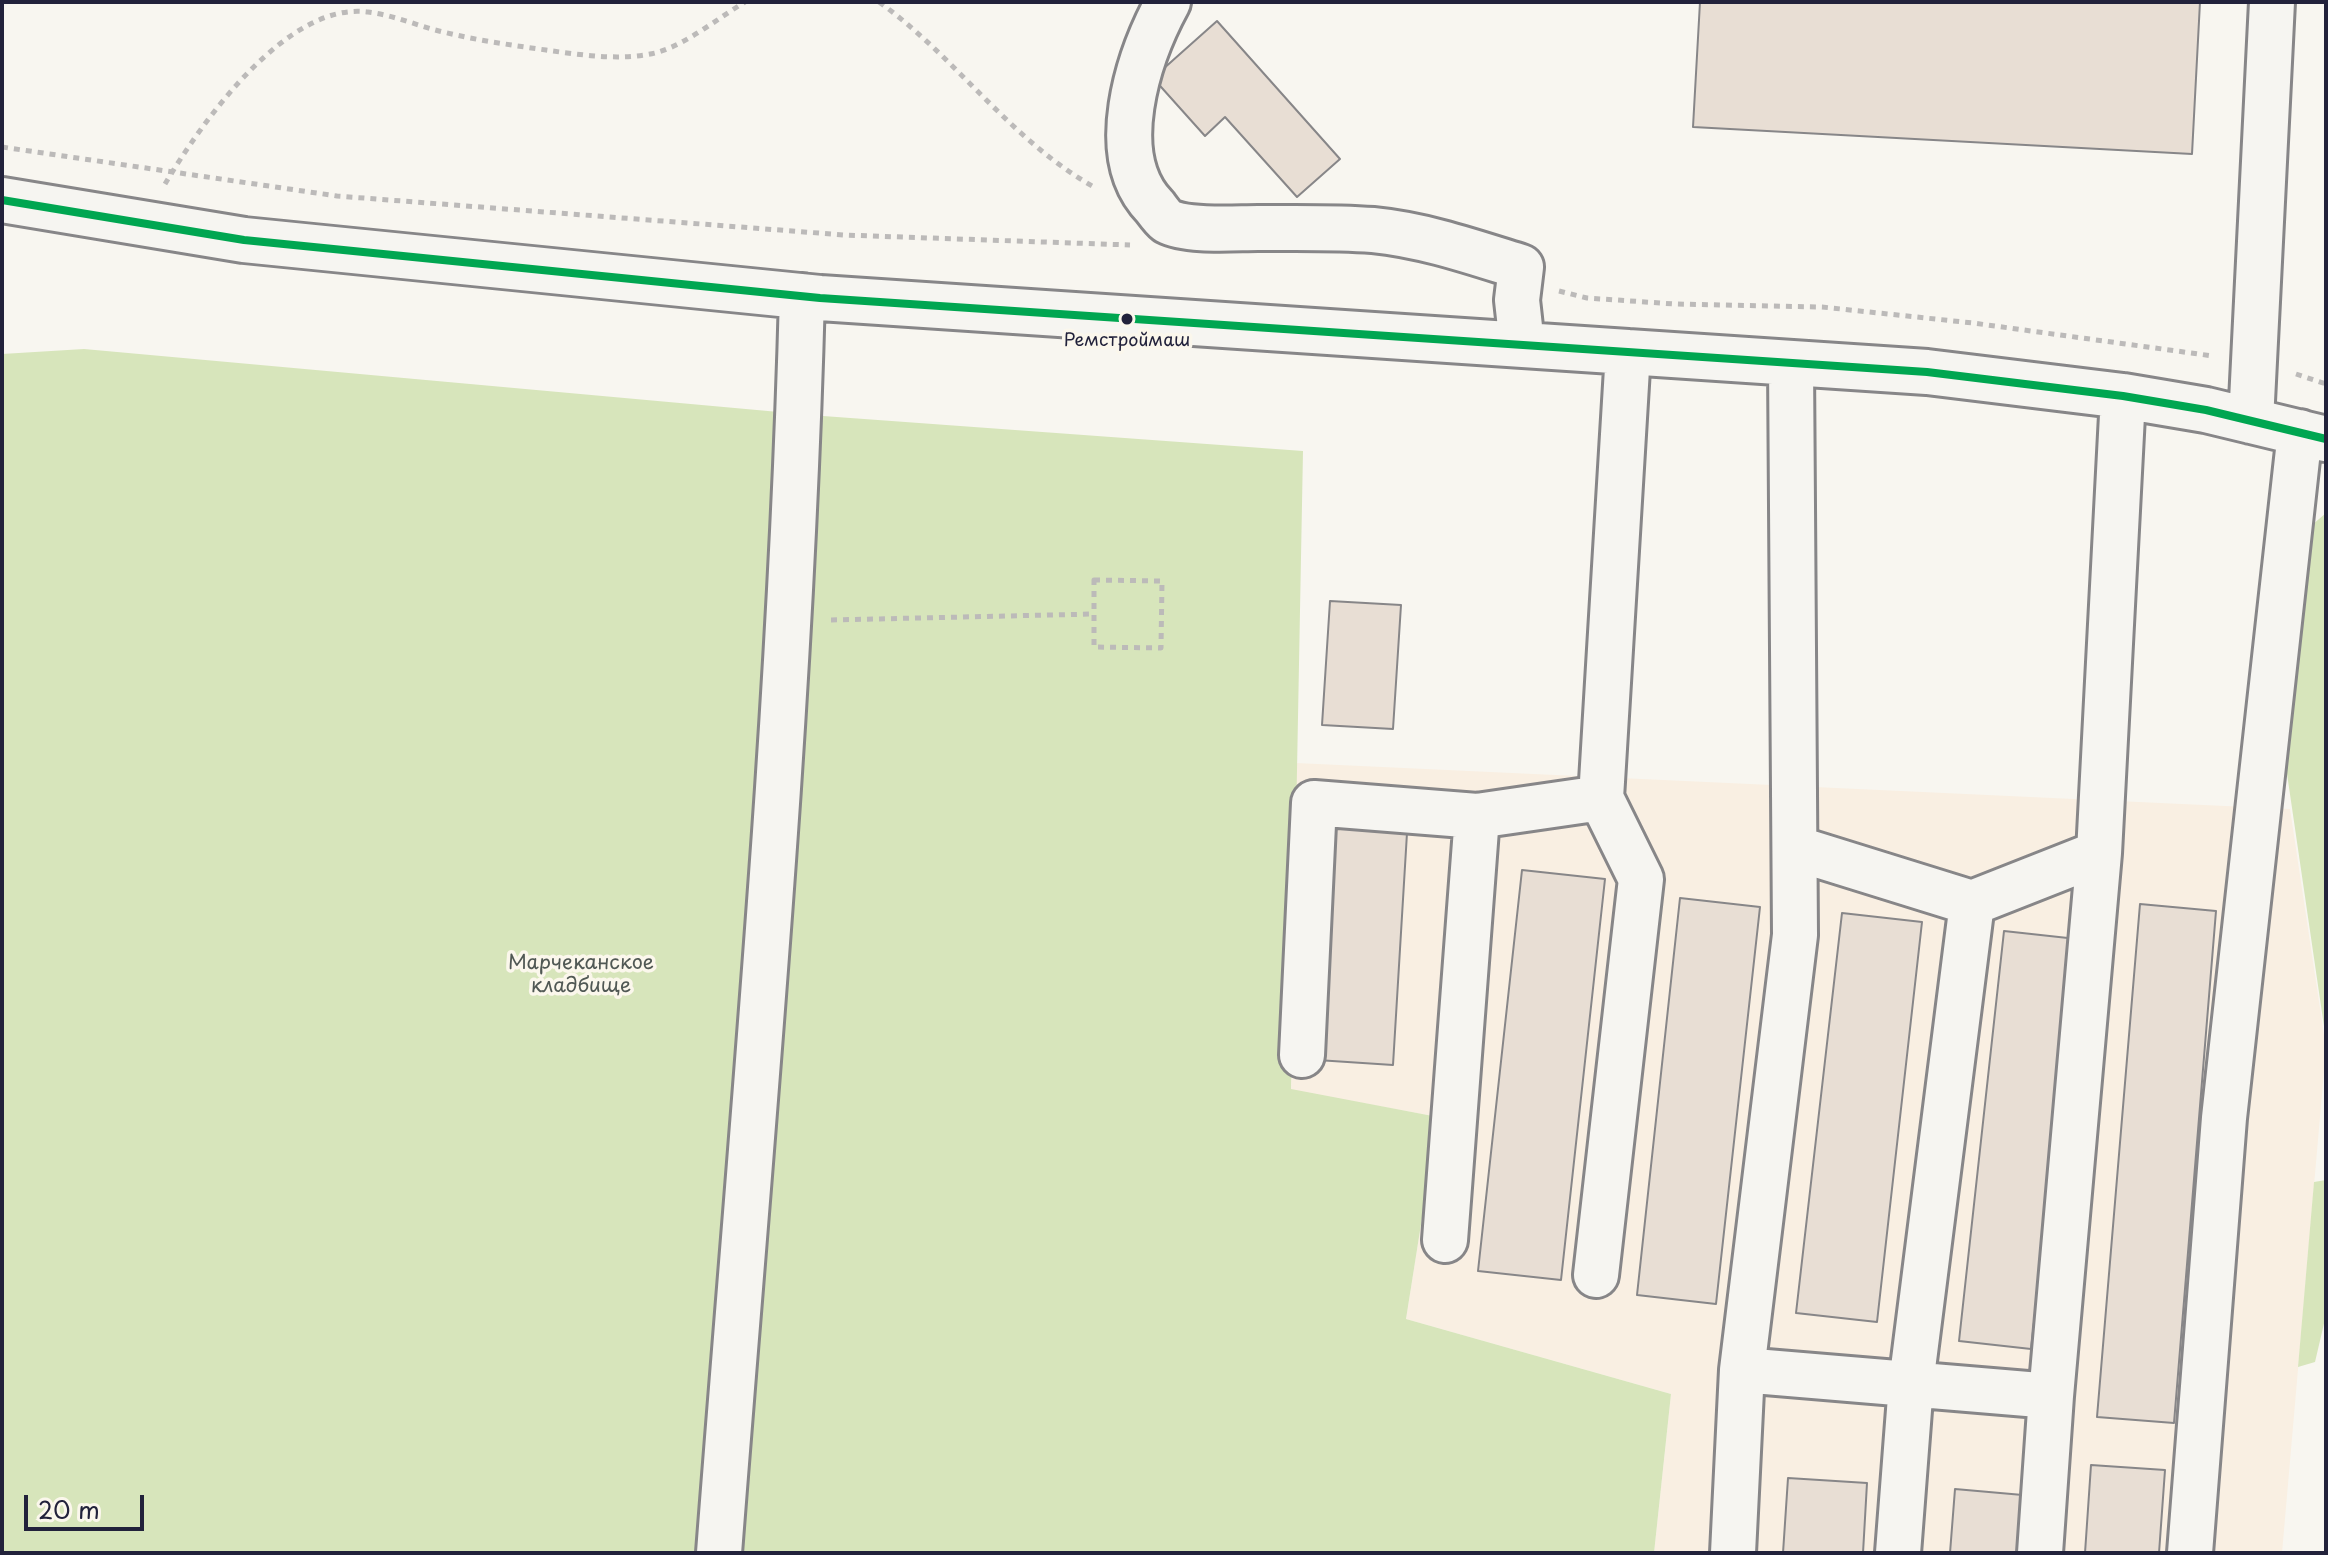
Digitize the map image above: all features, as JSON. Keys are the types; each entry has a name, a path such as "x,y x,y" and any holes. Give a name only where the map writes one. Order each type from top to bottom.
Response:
{"street":[{"path":"1168,2 1156,24 1138,74 1130,118 1131,163 1142,195 1167,221 1205,229 1375,230 1448,244 1521,267 1517,300 1522,345"},
{"path":"2251,421 2272,2"},
{"path":"2,200 244,240 802,296 1927,372 2123,396 2313,436 2224,1118 2190,1553"},
{"path":"719,1553 787,621 799,421 802,296"},
{"path":"1596,1275 1641,879 1601,798 1628,352"},
{"path":"1733,1553 1742,1370 1795,935 1791,363"},
{"path":"2040,1553 2099,853 2123,396"},
{"path":"1302,1055 1314,803 1477,816 1601,798"},
{"path":"1445,1240 1477,816"},
{"path":"1795,848 1972,903 2099,853"},
{"path":"1898,1553 1911,1384 1972,903"},
{"path":"1742,1370 2051,1396"}],"path":[{"path":"142,223 183,152 240,79 281,43 330,14 367,12 482,42 615,57 657,52 702,30 745,2"},
{"path":"879,2 925,41 1029,142 1099,190"},
{"path":"1094,580 1162,581 1161,648 1094,647 1094,614 1094,580"},
{"path":"787,621 1094,614"}],"shaded area":[{"path":"1296,763 2290,809 2326,1048 2282,1553 1654,1553 1671,1394 1406,1319 1438,1117 1291,1090"}],"green space":[{"name":"Марчеканское кладбище","path":"84,349 823,416 1303,451 1291,1089 1438,1117 1406,1319 1671,1394 1654,1553 2,1553 2,354"},
{"path":"2326,513 2326,1040 2286,767 2312,525"},
{"path":"2326,1180 2326,1315 2315,1362 2298,1367 2314,1182"}],"building":[{"path":"1700,2 2200,2 2192,154 1693,127"},
{"path":"1217,21 1340,159 1297,197 1225,117 1205,136 1153,78"},
{"path":"1330,601 1401,605 1393,729 1322,725"},
{"path":"1332,828 1407,833 1393,1065 1317,1060"},
{"path":"1522,870 1605,879 1561,1280 1478,1271"},
{"path":"1680,898 1760,907 1716,1304 1637,1295"},
{"path":"2140,904 2216,911 2174,1423 2097,1417"},
{"path":"1842,913 1922,922 1877,1322 1796,1313"},
{"path":"2004,931 2077,939 2031,1349 1959,1341"},
{"path":"2091,1465 2165,1470 2159,1553 2085,1553"},
{"path":"1788,1478 1867,1483 1863,1553 1783,1553"},
{"path":"1955,1489 2034,1496 2030,1553 1950,1553"}],"transit line":[{"path":"2,200 244,240 820,298 1927,372 2123,396 2206,410 2326,439"}],"place":[{"name":"Ремстроймаш","path":"1127,319"}]}
